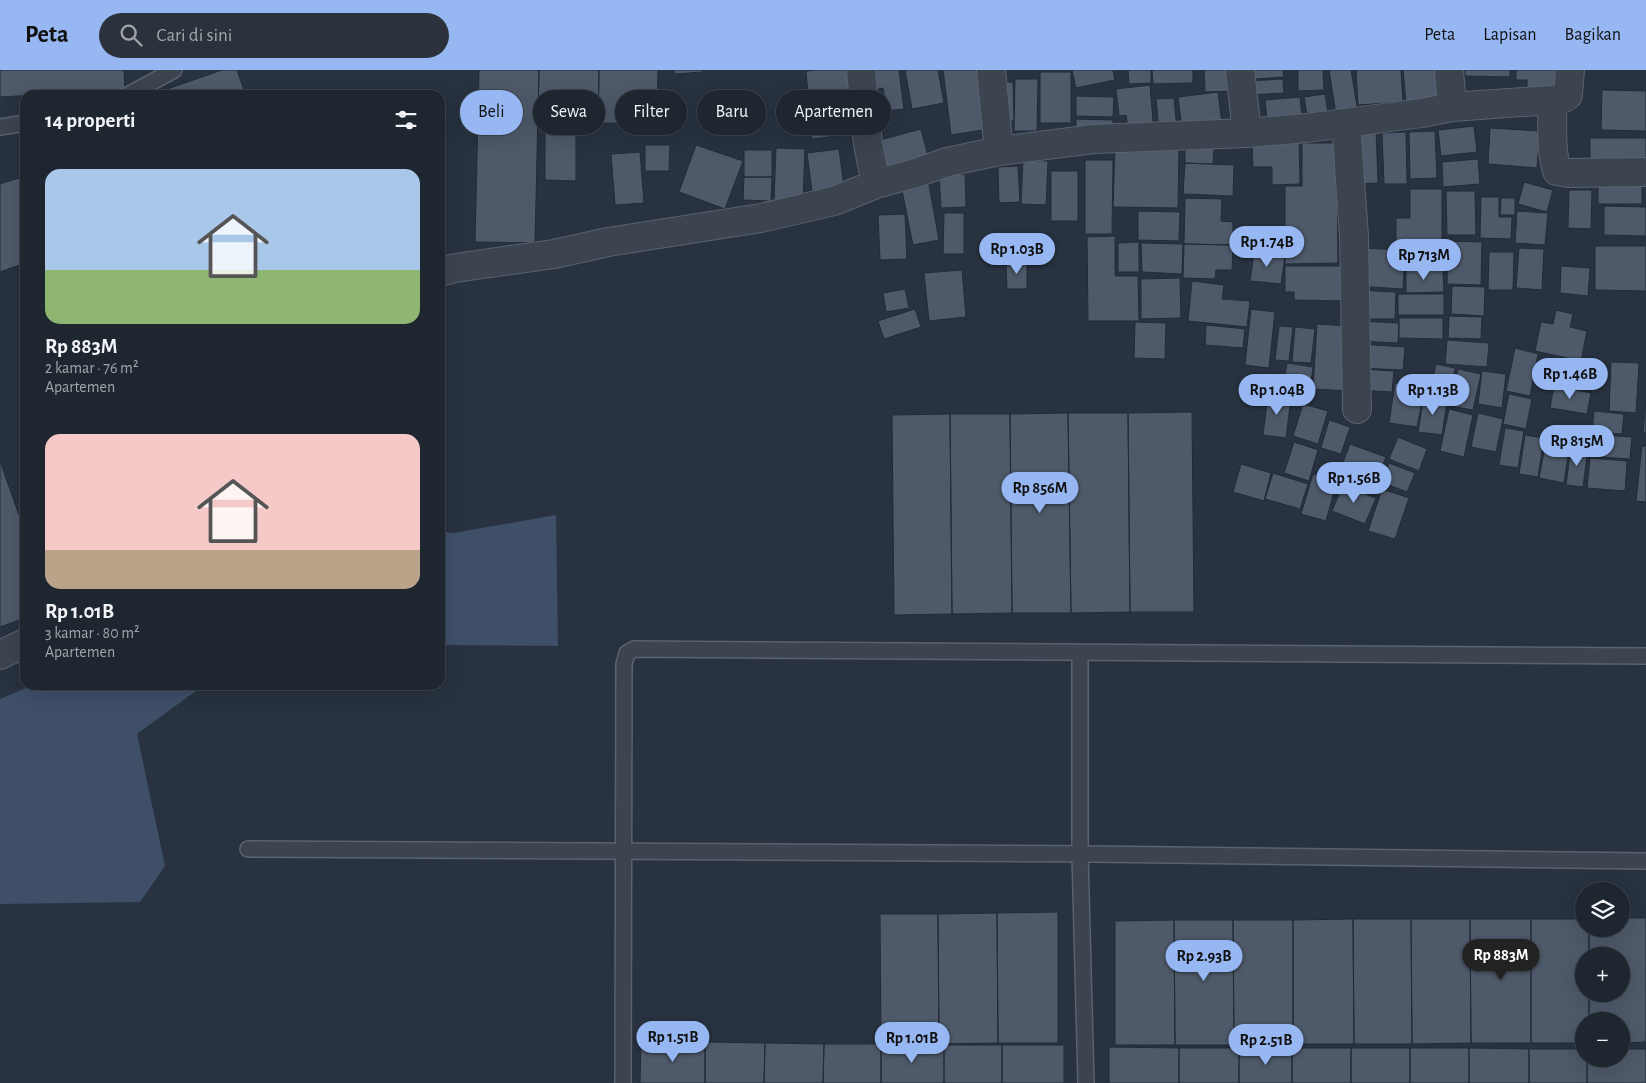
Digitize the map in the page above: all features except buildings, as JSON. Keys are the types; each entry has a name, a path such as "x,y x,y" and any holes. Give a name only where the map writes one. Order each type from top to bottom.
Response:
{"street":[{"path":"861,70 868,144 876,184"},
{"path":"991,70 999,151"},
{"path":"1240,70 1248,133"},
{"path":"1448,70 1452,107"},
{"path":"445,271 761,218 834,200 876,184 947,162 999,151 1094,140 1248,133 1346,123 1452,107 1564,98 1568,95 1570,70"},
{"path":"1552,100 1553,141 1555,164 1558,171 1569,173 1646,172"},
{"path":"1346,123 1354,236 1357,410"},
{"path":"0,655 20,645"}],"lane":[{"path":"137,90 174,70"},
{"path":"0,127 20,124"},
{"path":"623,1083 624,664 627,653 634,648 1646,656"},
{"path":"1080,653 1080,855 1086,1083"},
{"path":"248,849 624,850 1646,861"}],"water":[{"path":"556,515 558,646 445,645 445,532 453,533"},
{"path":"21,690 197,690 137,734 165,866 140,902 0,904 0,699"}]}
